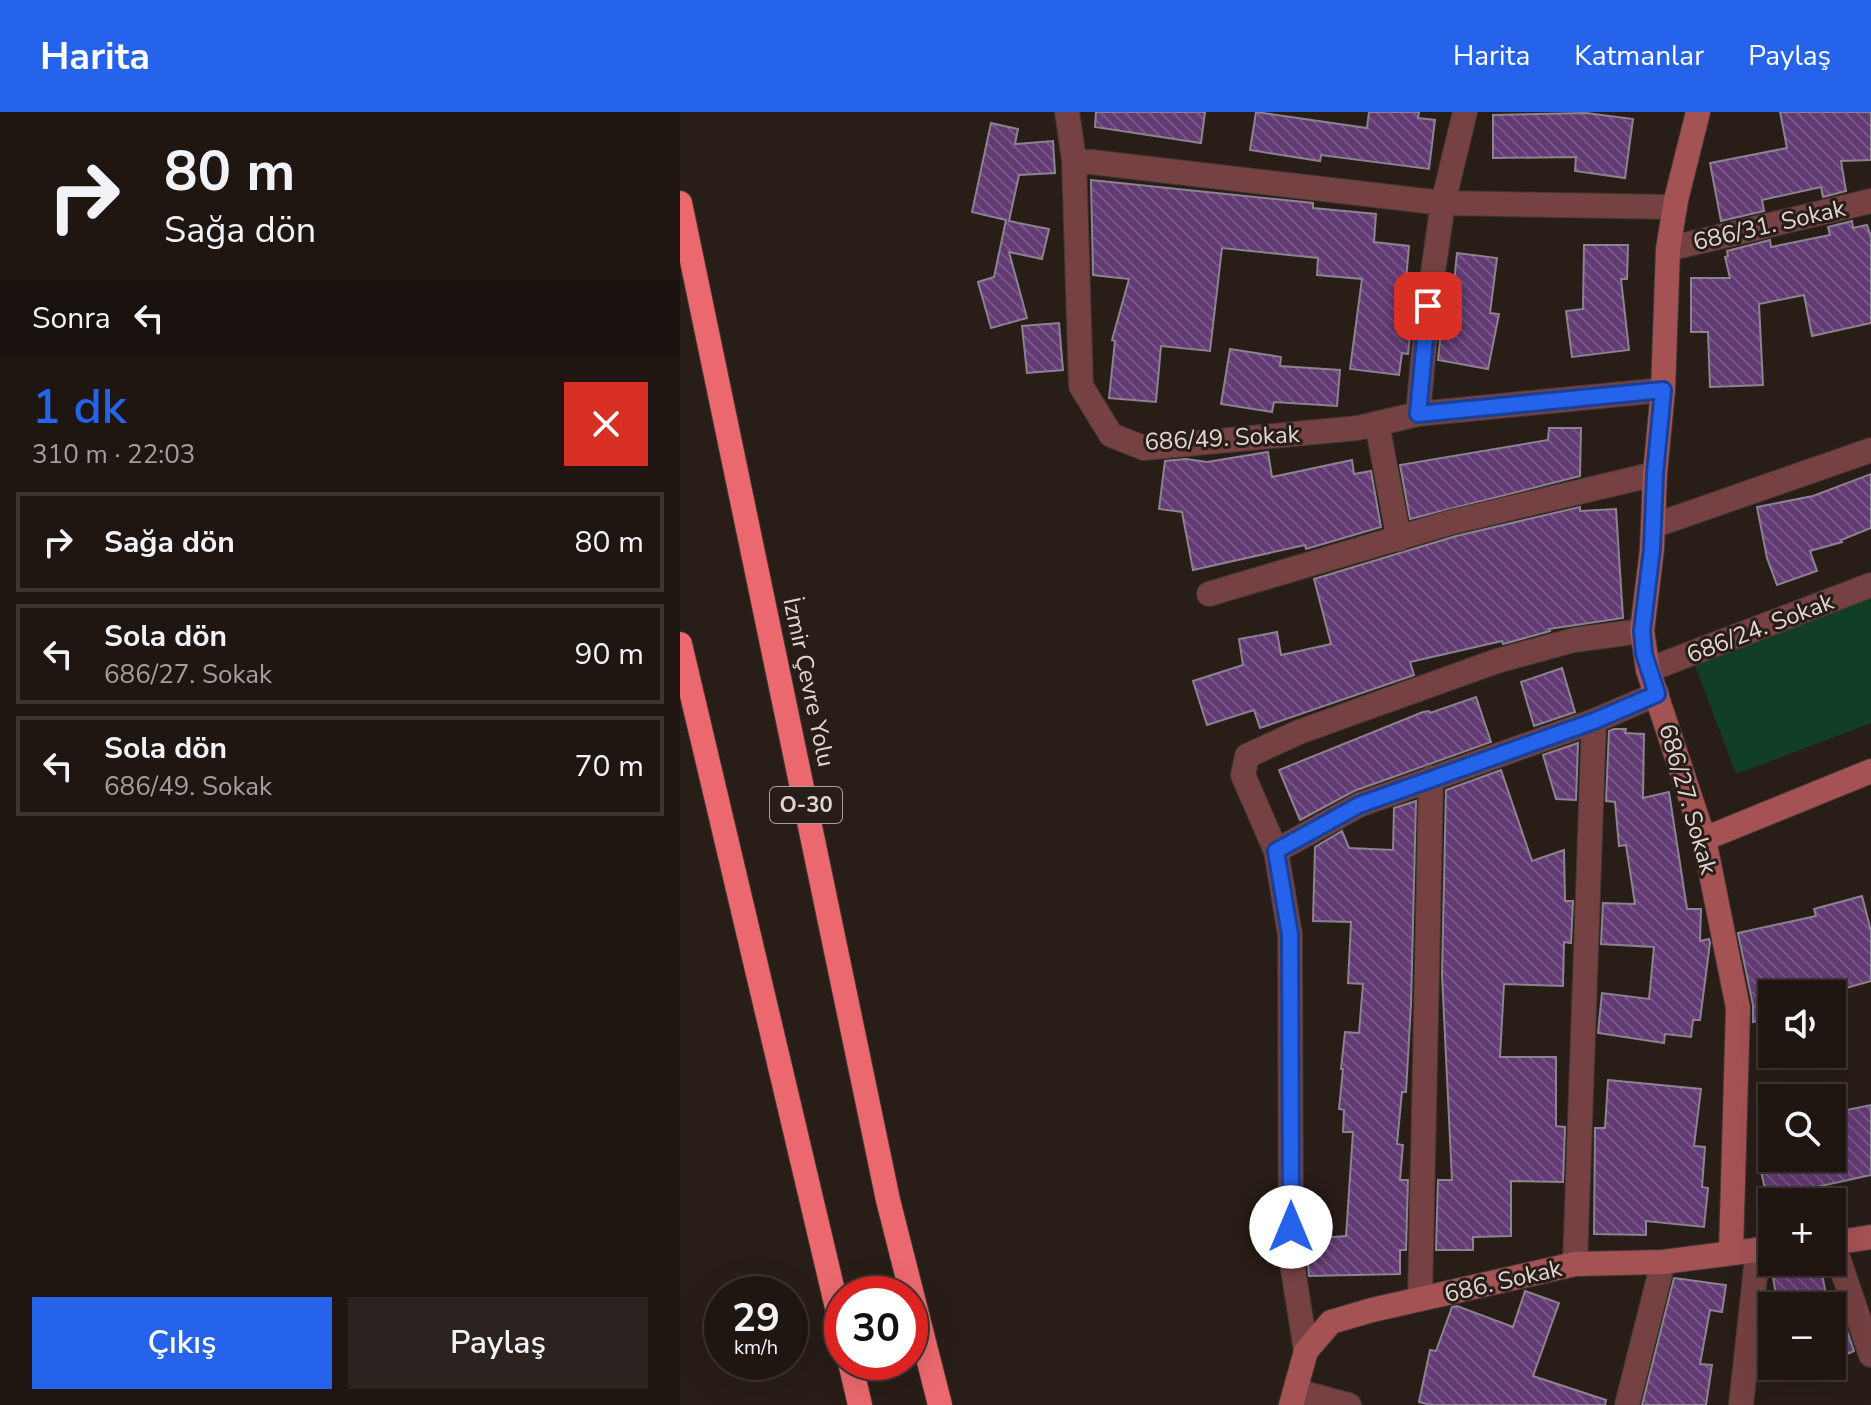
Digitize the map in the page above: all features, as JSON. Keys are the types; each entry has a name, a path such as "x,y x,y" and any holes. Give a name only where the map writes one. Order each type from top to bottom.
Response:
{"highway":[{"name":"İzmir Çevre Yolu","path":"680,203 888,1200 940,1405"},
{"path":"680,644 829,1276"},
{"path":"854,1380 860,1405"}],"street":[{"name":"686/49. Sokak","path":"1067,112 1074,160 1081,386 1111,435 1144,448 1358,428 1418,414 1663,390"},
{"path":"1418,414 1428,306 1443,203 1465,112"},
{"name":"686/27. Sokak","path":"1698,112 1668,249 1663,390 1642,631 1648,670 1704,839 1738,1008 1731,1252"},
{"path":"1074,160 1443,203 1675,207"},
{"name":"686/31. Sokak","path":"1668,249 1871,201"},
{"path":"1377,424 1399,539"},
{"path":"1653,526 1871,450"},
{"path":"1209,594 1452,522 1655,474"},
{"name":"686/24. Sokak","path":"1648,670 1871,585"},
{"path":"1306,1351 1291,1257 1290,935 1276,851 1243,775 1247,756 1299,732 1497,661 1574,640 1642,631"},
{"path":"1276,851 1359,805 1594,721 1657,694"},
{"path":"1575,1264 1594,721"},
{"path":"1704,839 1871,771"},
{"path":"1420,1299 1431,778"},
{"path":"1846,1241 1871,1237"},
{"name":"686. Sokak","path":"1293,1398 1306,1351 1331,1322 1575,1264 1663,1262 1758,1250"},
{"path":"1627,1405 1663,1262"},
{"path":"1741,1405 1761,1276"},
{"path":"1843,1276 1871,1355"},
{"path":"1293,1398 1349,1405"}],"green space":[{"path":"1871,593 1871,723 1736,774 1693,660"}],"building":[{"path":"1096,112 1205,112 1201,143 1095,127"},
{"path":"1256,112 1367,128 1369,112 1419,112 1418,118 1435,120 1429,169 1321,155 1320,161 1250,150"},
{"path":"1780,112 1871,112 1871,160 1841,161 1846,191 1823,197 1821,187 1762,200 1764,211 1721,221 1710,163 1787,148"},
{"path":"1586,113 1633,119 1625,178 1575,171 1576,157 1493,158 1493,115"},
{"path":"991,123 1018,129 1015,144 1053,141 1055,173 1019,175 1009,221 1049,229 1042,259 1009,252 1027,318 991,328 978,282 994,277 1006,220 972,212"},
{"path":"1091,180 1313,203 1313,208 1376,214 1374,242 1409,246 1402,326 1411,327 1408,354 1402,353 1399,375 1350,369 1362,279 1317,275 1318,258 1222,248 1210,351 1161,346 1156,402 1109,398 1115,341 1112,340 1129,279 1093,275"},
{"path":"1852,221 1853,228 1867,225 1871,237 1871,323 1812,336 1804,295 1759,304 1763,385 1710,387 1708,332 1691,332 1691,278 1730,278 1725,257 1728,256 1727,251 1770,240 1771,247 1830,235 1828,227"},
{"path":"1584,245 1628,245 1627,279 1621,279 1629,350 1572,357 1566,311 1583,309"},
{"path":"1457,253 1497,258 1490,313 1499,314 1488,369 1438,360 1441,331 1449,332"},
{"path":"1059,323 1063,370 1027,373 1022,326"},
{"path":"1230,349 1281,357 1280,366 1340,370 1337,406 1274,402 1272,412 1221,404"},
{"path":"1549,428 1581,428 1580,476 1410,519 1400,465 1548,440"},
{"path":"1268,452 1272,477 1352,460 1354,474 1371,471 1381,527 1306,549 1305,545 1193,570 1182,512 1159,509 1165,461 1186,459 1207,462"},
{"path":"1871,474 1871,528 1842,542 1810,551 1817,571 1777,585 1767,558 1757,507 1813,496"},
{"path":"1580,507 1580,511 1616,509 1623,618 1549,629 1503,644 1502,641 1410,662 1414,675 1260,728 1254,710 1207,725 1193,681 1243,665 1239,639 1277,632 1281,655 1331,644 1314,579 1456,536"},
{"path":"1562,668 1575,712 1534,726 1521,682"},
{"path":"1476,697 1491,742 1354,791 1300,820 1279,770 1423,712 1430,713"},
{"path":"1614,729 1644,734 1643,798 1669,792 1687,909 1701,909 1700,941 1709,939 1710,943 1700,1020 1693,1020 1691,1037 1665,1034 1664,1043 1598,1033 1602,993 1649,999 1654,947 1601,944 1603,903 1635,904 1626,845 1619,846 1615,802 1606,801 1609,731"},
{"path":"1578,743 1576,800 1556,799 1543,755"},
{"path":"1501,770 1532,861 1564,850 1565,901 1573,901 1571,943 1564,942 1563,986 1504,984 1500,1057 1556,1057 1556,1126 1565,1127 1563,1182 1511,1181 1511,1236 1473,1237 1473,1250 1436,1250 1438,1180 1452,1180 1442,975 1446,790"},
{"path":"1416,801 1411,1005 1406,1092 1402,1092 1397,1144 1403,1145 1400,1180 1408,1180 1406,1250 1400,1250 1400,1274 1309,1276 1306,1239 1346,1236 1353,1132 1343,1132 1344,1110 1339,1109 1341,1069 1345,1032 1359,1033 1363,984 1348,983 1351,922 1313,921 1315,847 1342,831 1349,848 1393,850 1394,808"},
{"path":"1862,896 1871,931 1871,981 1846,988 1846,980 1758,980 1758,1021 1753,1022 1753,1005 1738,933 1816,916 1814,909"},
{"path":"1608,1080 1701,1089 1694,1146 1705,1147 1702,1187 1708,1188 1704,1227 1646,1221 1646,1235 1594,1234 1595,1128 1605,1128"},
{"path":"1871,1105 1871,1175 1812,1188 1765,1188 1761,1172 1846,1172 1846,1110"},
{"path":"1773,1276 1823,1276 1825,1292 1776,1292"},
{"path":"1674,1278 1726,1285 1722,1312 1710,1310 1700,1364 1712,1365 1706,1405 1642,1405"},
{"path":"1525,1291 1559,1303 1533,1376 1606,1400 1605,1405 1431,1405 1419,1402 1430,1350 1436,1351 1452,1307 1457,1306 1513,1327"},
{"path":"1846,1328 1854,1351 1846,1355"}],"route":[{"path":"1291,1227 1290,935 1276,851 1359,805 1594,721 1657,694 1644,654 1642,631 1652,549 1663,390 1418,414 1428,306"}]}
